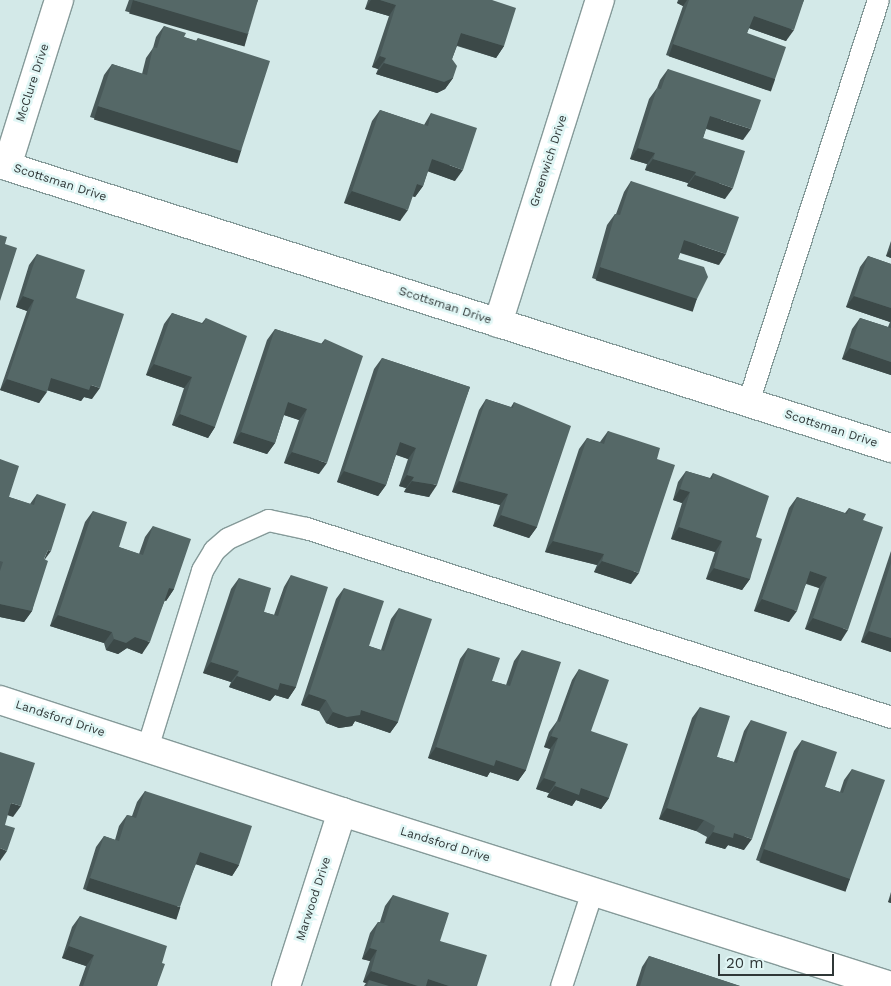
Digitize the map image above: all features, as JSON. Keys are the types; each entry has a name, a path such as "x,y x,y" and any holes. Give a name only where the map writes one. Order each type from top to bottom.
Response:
{"street":[{"name":"McClure Drive","path":"3,165 59,0"},
{"name":"Greenwich Drive","path":"498,323 600,0"},
{"name":"Scottsman Drive","path":"3,165 891,448"},
{"name":"Landsford Drive","path":"0,700 342,812 592,891 844,979 891,986"},
{"name":"Marwood Drive","path":"286,986 342,812"}],"lane":[{"path":"748,402 878,0"},
{"path":"147,748 202,570 214,550 228,538 268,520 315,531 891,717"},
{"path":"561,986 592,891"}],"building":[{"path":"133,0 258,0 248,34"},
{"path":"380,0 492,0 516,8 504,46 461,33 452,59 457,66 453,78 444,82 384,63 386,58 380,56 396,5"},
{"path":"689,0 804,0 794,30 754,16 747,33 786,47 775,79 673,44"},
{"path":"164,26 186,33 184,37 197,41 198,38 270,61 241,151 98,106 112,64 147,75 153,47 157,48"},
{"path":"668,69 761,100 751,129 710,116 703,138 745,151 733,188 695,175 696,172 653,159 655,153 638,148 657,88 661,89"},
{"path":"380,110 428,126 431,113 477,128 463,170 432,159 423,186 417,184 408,210 352,191"},
{"path":"631,181 739,217 726,254 684,240 678,259 704,267 708,277 697,299 600,267 615,214 620,215"},
{"path":"0,235 7,237 5,244 17,248 0,301"},
{"path":"37,254 85,270 76,298 124,314 100,388 91,385 89,390 51,378 47,392 7,379 34,300 23,296"},
{"path":"868,256 891,264 891,308 854,296"},
{"path":"172,313 203,324 206,318 247,336 215,427 180,414 192,377 154,364"},
{"path":"860,318 891,328 891,362 850,348"},
{"path":"275,329 323,344 325,339 363,356 327,463 292,452 307,409 288,402 275,443 241,432"},
{"path":"382,358 470,387 437,485 412,481 414,477 407,475 416,448 400,442 386,485 344,471"},
{"path":"486,399 513,408 514,402 571,426 537,527 501,515 508,494 459,481"},
{"path":"608,431 660,448 657,459 675,465 639,573 602,561 604,554 553,541 587,438 604,444"},
{"path":"0,459 19,466 9,497 34,505 37,494 66,504 51,551 48,550 44,559 48,561 32,611 0,604 0,571 3,562 0,561"},
{"path":"686,471 712,479 713,473 769,496 756,537 762,539 750,579 714,568 722,541 679,527 690,492 680,489"},
{"path":"797,497 847,514 849,508 866,514 863,520 883,527 848,630 813,618 827,577 810,571 797,611 762,599"},
{"path":"93,511 127,522 119,547 143,555 153,526 191,539 174,589 169,588 150,642 135,637 126,643 114,639 112,632 58,615"},
{"path":"891,563 891,638 869,631"},
{"path":"291,575 328,587 296,687 280,683 278,690 237,676 239,671 211,662 239,578 271,588 264,612 278,616"},
{"path":"344,588 384,601 369,646 384,651 399,608 432,619 398,722 361,710 360,715 347,717 333,712 326,700 309,694"},
{"path":"468,648 500,658 492,681 510,686 522,650 561,662 526,770 496,760 494,766 436,747"},
{"path":"579,669 609,680 591,731 628,744 609,798 581,788 579,795 555,786 556,782 544,778 558,738 551,736 557,721 560,722"},
{"path":"700,707 730,716 717,757 737,763 751,720 787,732 752,839 734,833 733,838 713,832 715,826 704,820 667,808"},
{"path":"802,740 837,752 825,787 843,793 852,769 885,780 850,879 764,849"},
{"path":"0,752 35,763 21,806 11,803 5,825 15,828 7,851 0,848"},
{"path":"145,791 252,826 239,865 200,852 180,907 90,878 104,836 119,841 127,815 136,818"},
{"path":"393,895 449,913 440,941 487,955 477,986 449,986 428,979 426,986 418,986 371,971 377,950 370,948 378,922 384,923"},
{"path":"80,916 167,946 162,963 165,964 157,986 83,986 94,955 69,946"},
{"path":"649,956 740,986 640,986"},
{"path":"369,980 389,986 367,986"}]}
